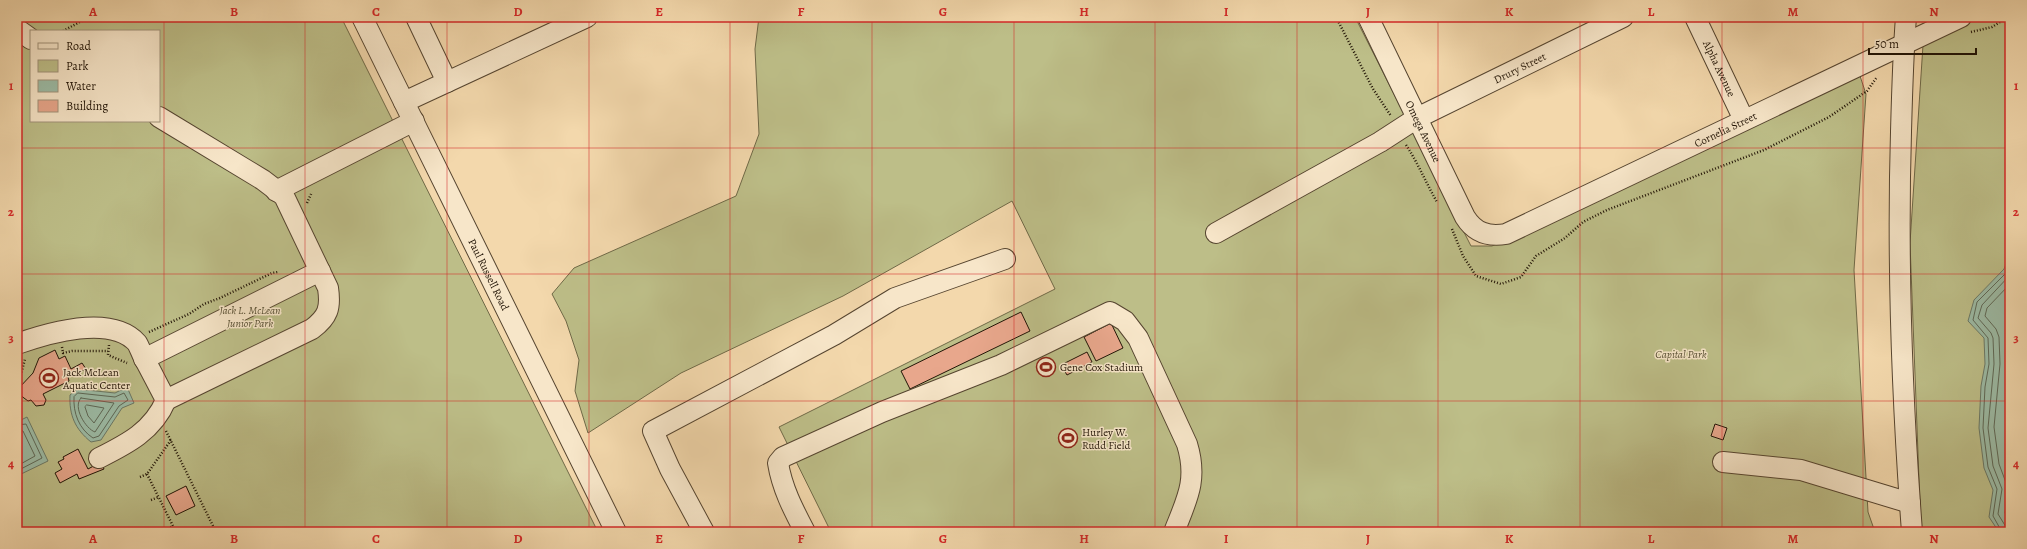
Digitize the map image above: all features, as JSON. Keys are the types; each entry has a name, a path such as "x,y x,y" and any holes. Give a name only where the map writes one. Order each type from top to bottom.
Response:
{"street":[{"name":"Paul Russell Road","path":"362,17 616,532"},
{"path":"416,17 447,82"},
{"path":"404,102 587,17"},
{"name":"Omega Avenue","path":"1368,17 1470,226 1479,232 1489,235"},
{"name":"Drury Street","path":"1216,233 1380,142 1417,118 1623,17"},
{"name":"Alpha Avenue","path":"1695,17 1744,120"},
{"path":"1906,17 1899,193 1899,261 1902,375 1912,532"},
{"name":"Cornelia Street","path":"1489,235 1506,234 1904,44 1963,25"},
{"path":"17,29 30,38"},
{"path":"98,458 130,443 141,435 155,421 166,400 312,329 322,322 327,312 330,300 328,288 284,196 262,180 160,118"},
{"path":"276,191 414,121"},
{"path":"704,532 670,469 653,431 834,335 895,298 1005,259"},
{"path":"138,363 320,271"},
{"path":"805,532 787,497 780,478 778,463 784,457 882,412 1001,365 1110,312 1125,321 1138,338 1187,444 1192,460 1191,489 1174,532"},
{"path":"17,344 50,333 85,328 111,330 128,336 137,344 138,363 166,400"},
{"path":"1723,462 1800,470 1910,503"}],"path":[{"path":"65,30 89,17"},
{"path":"1336,17 1373,89 1399,130 1440,206"},
{"path":"1963,25 1992,27 2008,17"},
{"path":"1451,227 1463,256 1476,276 1501,284 1521,277 1536,256 1565,238 1583,222 1607,210 1764,150 1829,117 1867,91 1879,74"},
{"path":"306,210 307,202 316,187"},
{"path":"148,333 204,304 272,273 285,271"},
{"path":"111,330 108,355 124,361 138,363"},
{"path":"63,353 72,351 108,351"},
{"path":"140,477 147,474 171,440 215,531 211,532"},
{"path":"147,474 176,532"},
{"path":"152,500 159,497"},
{"path":"165,530 173,526"}],"green space":[{"name":"Jack L. McLean Junior Park","path":"17,17 341,17 598,532 17,532"},
{"name":"Capital Park","path":"759,17 1355,17 1471,246 1492,246 1859,73 1866,94 1854,270 1868,512 1875,532 831,532 779,427 1055,289 1012,201 843,296 681,373 588,433 575,391 579,360 566,321 552,294 574,268 736,196 759,134 755,49"},
{"path":"1978,17 2010,17 2010,532 1921,532 1910,243 1923,45"}],"water":[{"path":"2010,253 2010,532 1999,532 1989,517 1993,490 1984,468 1979,428 1981,386 1985,364 1984,338 1968,321 1974,300 2004,269"},
{"path":"127,387 134,403 122,408 101,440 91,442 85,437 74,421 70,395 77,389 115,393"},
{"path":"27,417 48,461 17,476 17,422"}],"building":[{"path":"1021,312 1030,331 910,389 901,371"},
{"path":"1111,323 1123,348 1096,361 1084,337"},
{"name":"Jack McLean Aquatic Center","path":"55,350 59,359 65,356 71,369 82,363 86,369 68,377 69,381 43,394 46,400 44,405 36,406 31,400 28,401 20,395 18,389 33,373 39,358"},
{"path":"1087,352 1092,362 1067,375 1061,365"},
{"path":"1715,424 1727,428 1723,440 1711,436"},
{"path":"78,449 88,469 101,462 104,469 79,479 77,474 60,483 55,473 62,469 58,462 64,459 63,457"},
{"path":"186,486 195,506 176,515 166,496"}],"place":[{"name":"Gene Cox Stadium","path":"1046,367"},
{"name":"Jack McLean Aquatic Center","path":"49,378"},
{"name":"Hurley W. Rudd Field","path":"1068,438"}]}
